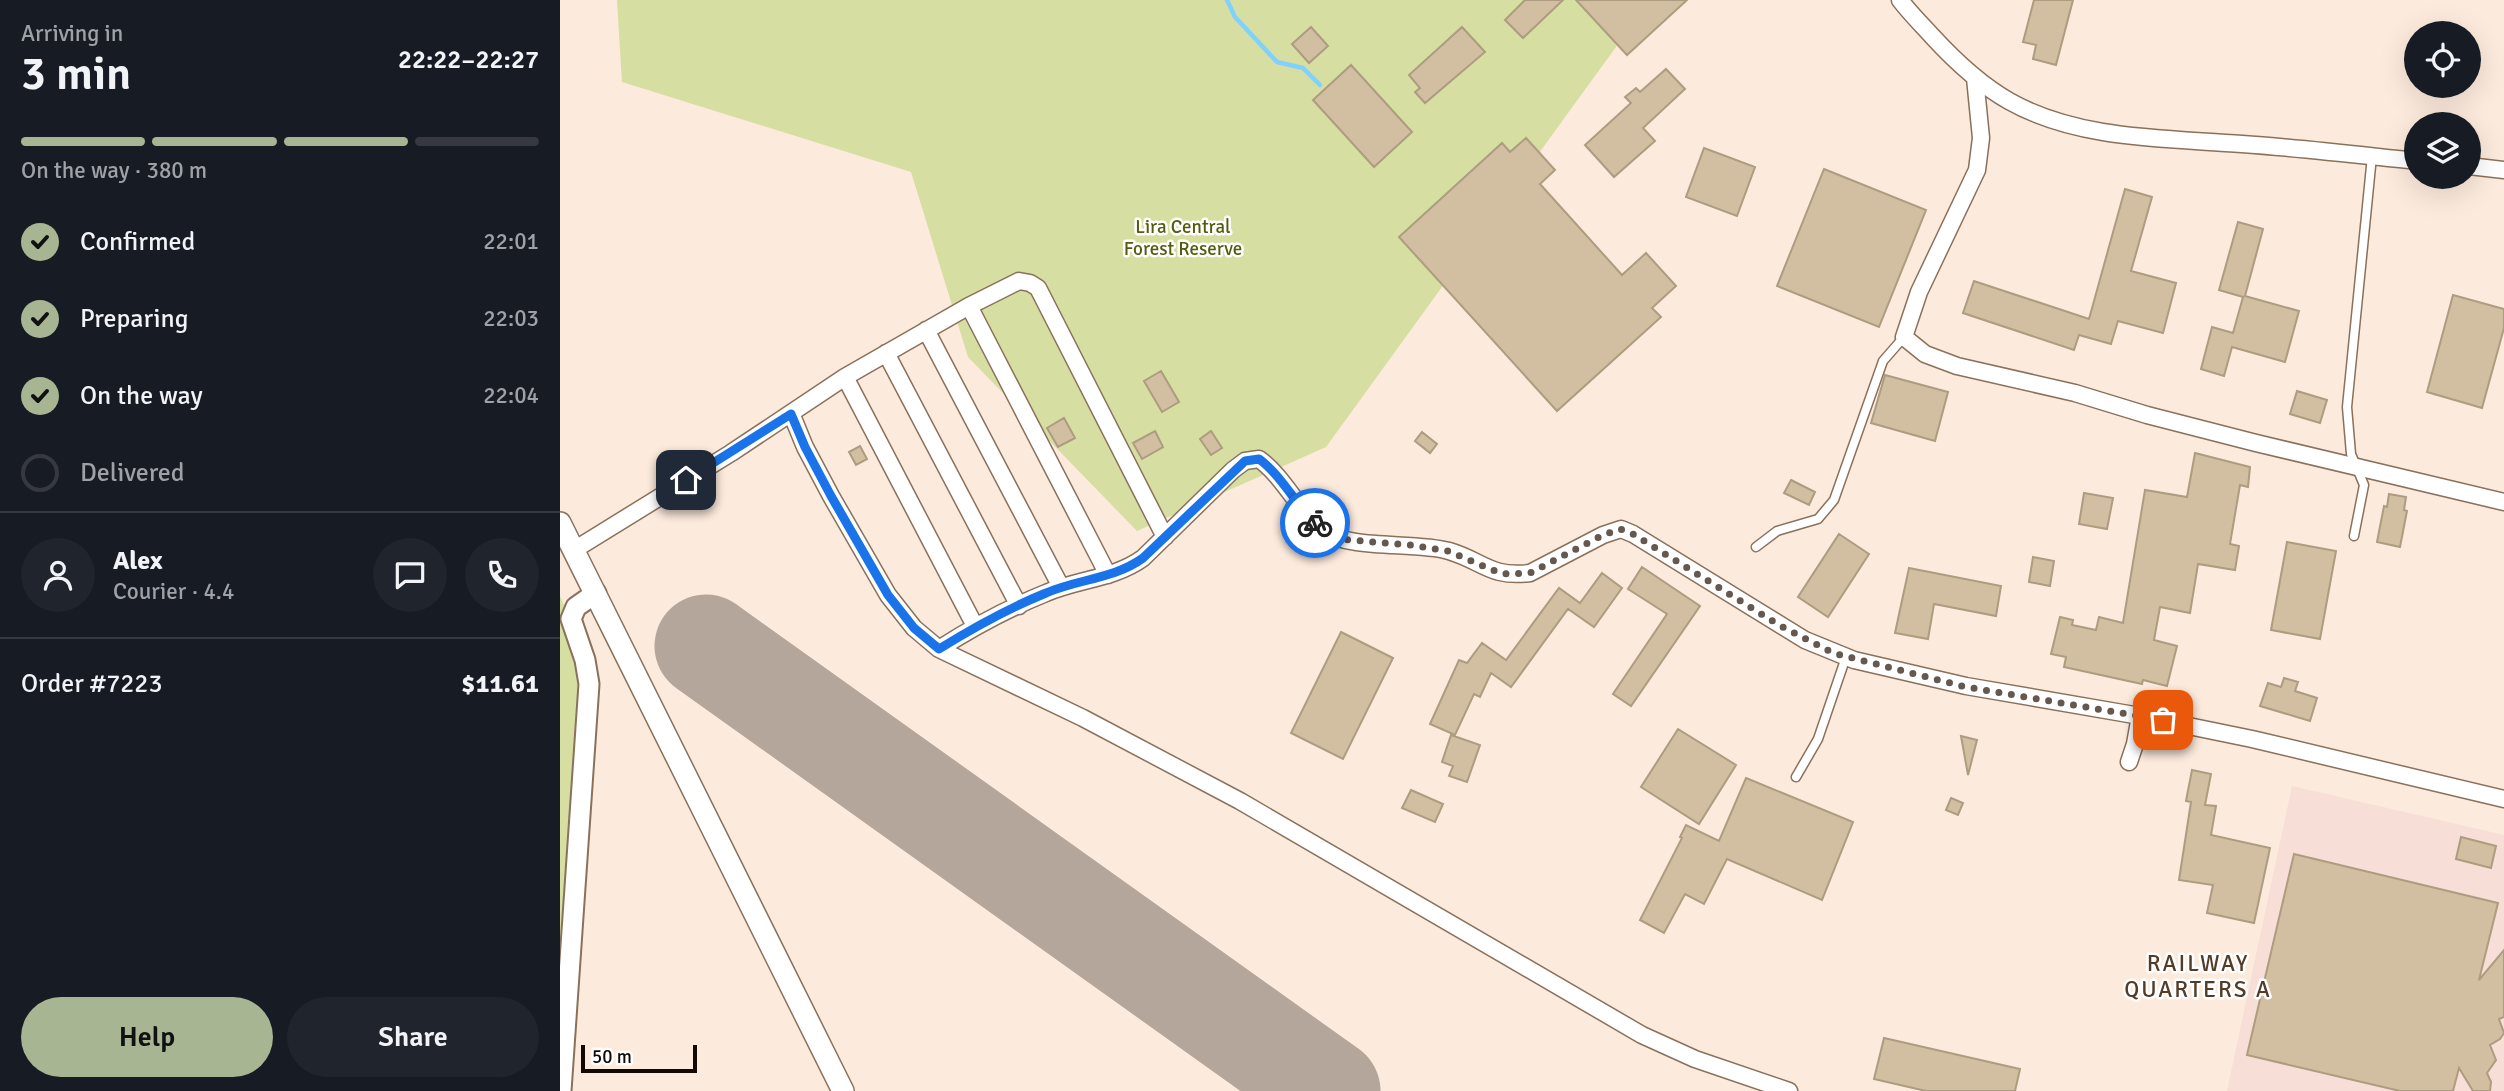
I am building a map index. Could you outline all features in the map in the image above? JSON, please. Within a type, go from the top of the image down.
[{"type":"main road","points":[[560,523],[843,1091]]},
{"type":"street","points":[[1900,0],[1959,65],[2008,100],[2027,110],[2084,127],[2146,137],[2404,160]]},
{"type":"street","points":[[1975,78],[1981,138],[1977,170],[1919,292],[1904,337],[1925,354],[1957,366],[2076,393],[2187,425],[2504,502]]},
{"type":"street","points":[[2481,167],[2504,170]]},
{"type":"street","points":[[574,550],[791,414],[845,377],[969,306],[1019,281],[1038,288],[1165,537]]},
{"type":"street","points":[[969,306],[1108,575]]},
{"type":"street","points":[[926,330],[1061,587]]},
{"type":"street","points":[[886,354],[1019,606]]},
{"type":"street","points":[[845,377],[975,626]]},
{"type":"street","points":[[791,414],[811,459],[888,595],[914,628],[939,649],[1083,718],[1240,801],[1642,1035],[1695,1059],[1788,1091]]},
{"type":"street","points":[[939,649],[975,626],[1061,587],[1128,569],[1233,470],[1245,461],[1259,459],[1271,468],[1300,508],[1337,539],[1448,551],[1502,574],[1521,574],[1530,573],[1620,529],[1633,534],[1805,640],[1846,657],[1966,687],[2140,716],[2252,739],[2504,799]]},
{"type":"street","points":[[561,1091],[589,684],[585,660],[571,619],[576,607],[596,593]]},
{"type":"street","points":[[2129,762],[2140,716]]},
{"type":"lane","points":[[2354,536],[2364,485],[2351,454],[2347,407],[2372,156]]},
{"type":"lane","points":[[1756,547],[1777,531],[1818,519],[1834,500],[1883,361],[1904,337]]},
{"type":"lane","points":[[1796,777],[1818,738],[1846,657]]},
{"type":"shaded area","points":[[2292,786],[2504,835],[2504,1091],[2227,1091]]},
{"type":"green space","name":"Lira Central Forest Reserve","points":[[617,0],[1650,0],[1326,447],[1137,531],[968,357],[911,172],[622,82]]},
{"type":"green space","points":[[560,596],[582,645],[560,945]]},
{"type":"building","points":[[1525,0],[1563,0],[1523,38],[1505,20]]},
{"type":"building","points":[[1576,0],[1687,0],[1627,55]]},
{"type":"building","points":[[2034,0],[2073,0],[2056,65],[2033,59],[2036,45],[2023,42]]},
{"type":"building","points":[[1311,27],[1328,46],[1309,63],[1292,44]]},
{"type":"building","points":[[1462,27],[1485,52],[1425,103],[1415,92],[1420,88],[1409,75]]},
{"type":"building","points":[[1351,65],[1412,132],[1374,167],[1313,100]]},
{"type":"building","points":[[1666,69],[1685,89],[1643,128],[1655,141],[1614,177],[1585,145],[1631,103],[1625,97],[1636,88],[1640,92]]},
{"type":"building","points":[[1526,138],[1555,170],[1540,184],[1622,275],[1646,253],[1676,286],[1652,308],[1661,317],[1557,411],[1399,237],[1502,143],[1510,152]]},
{"type":"building","points":[[1704,148],[1755,167],[1737,216],[1686,197]]},
{"type":"building","points":[[1824,169],[1926,210],[1879,327],[1777,286]]},
{"type":"building","points":[[2125,189],[2152,197],[2131,271],[2176,283],[2163,333],[2118,321],[2111,344],[2079,335],[2074,350],[1963,313],[1974,281],[2089,319]]},
{"type":"building","points":[[2238,222],[2263,229],[2245,296],[2299,311],[2285,362],[2232,347],[2224,376],[2201,369],[2212,327],[2233,333],[2243,297],[2219,290]]},
{"type":"building","points":[[2453,295],[2504,309],[2504,328],[2482,408],[2427,392]]},
{"type":"building","points":[[1161,371],[1179,402],[1162,412],[1144,381]]},
{"type":"building","points":[[1885,375],[1948,392],[1935,441],[1871,423]]},
{"type":"building","points":[[2297,391],[2327,400],[2320,423],[2290,414]]},
{"type":"building","points":[[1064,418],[1075,438],[1058,447],[1047,428]]},
{"type":"building","points":[[1155,431],[1163,447],[1142,459],[1133,443]]},
{"type":"building","points":[[1211,431],[1222,448],[1211,455],[1200,439]]},
{"type":"building","points":[[1422,432],[1437,444],[1430,453],[1415,441]]},
{"type":"building","points":[[860,446],[867,459],[856,465],[849,452]]},
{"type":"building","points":[[2195,453],[2250,467],[2248,487],[2240,485],[2230,544],[2239,546],[2235,570],[2198,564],[2190,613],[2160,607],[2154,640],[2177,646],[2167,686],[2143,680],[2142,684],[2064,667],[2066,657],[2051,654],[2060,617],[2073,620],[2072,625],[2096,630],[2099,617],[2123,623],[2145,490],[2187,497]]},
{"type":"building","points":[[1791,480],[1815,492],[1809,505],[1784,493]]},
{"type":"building","points":[[2084,493],[2113,498],[2107,529],[2079,524]]},
{"type":"building","points":[[2389,494],[2406,497],[2404,510],[2407,511],[2400,547],[2377,542]]},
{"type":"building","points":[[1839,534],[1869,554],[1828,617],[1798,597]]},
{"type":"building","points":[[2287,542],[2336,551],[2320,639],[2271,630]]},
{"type":"building","points":[[2033,557],[2054,561],[2050,586],[2029,582]]},
{"type":"building","points":[[1642,567],[1700,606],[1631,706],[1613,694],[1667,614],[1628,589]]},
{"type":"building","points":[[1909,568],[2001,586],[1996,616],[1934,604],[1928,639],[1895,633]]},
{"type":"building","points":[[1602,573],[1622,588],[1594,627],[1568,609],[1511,687],[1491,673],[1480,697],[1474,694],[1455,735],[1430,724],[1459,660],[1467,663],[1482,643],[1506,660],[1559,588],[1580,603]]},
{"type":"building","points":[[1341,632],[1393,658],[1343,759],[1291,733]]},
{"type":"building","points":[[2284,678],[2298,682],[2295,691],[2317,698],[2310,721],[2260,706],[2268,683],[2281,687]]},
{"type":"building","points":[[1678,729],[1736,765],[1699,824],[1641,787]]},
{"type":"building","points":[[1451,735],[1480,745],[1467,782],[1449,776],[1453,766],[1442,762]]},
{"type":"building","points":[[1961,736],[1977,740],[1968,775]]},
{"type":"building","points":[[2192,770],[2211,774],[2205,805],[2216,806],[2211,835],[2270,848],[2254,923],[2207,913],[2213,885],[2179,880],[2191,802],[2186,801]]},
{"type":"building","points":[[1746,778],[1853,822],[1822,900],[1727,859],[1704,904],[1685,894],[1664,933],[1640,920],[1686,825],[1719,841]]},
{"type":"building","points":[[1411,790],[1443,804],[1435,822],[1402,808]]},
{"type":"building","points":[[1951,798],[1963,803],[1958,815],[1946,810]]},
{"type":"building","points":[[2461,837],[2496,846],[2491,868],[2456,859]]},
{"type":"building","points":[[2294,854],[2498,903],[2479,980],[2504,950],[2504,1017],[2499,1019],[2504,1033],[2490,1045],[2496,1060],[2487,1073],[2491,1082],[2490,1091],[2473,1091],[2459,1068],[2453,1091],[2400,1091],[2247,1055]]},
{"type":"building","points":[[1884,1038],[2020,1069],[2015,1091],[1926,1091],[1874,1079]]},
{"type":"waterway","points":[[1227,0],[1235,17],[1277,62],[1303,68],[1320,85]]},
{"type":"runway","points":[[706,646],[1329,1091]]},
{"type":"way so far","points":[[1315,523],[1337,539],[1448,551],[1502,574],[1530,573],[1620,529],[1633,534],[1779,625],[1833,653],[1966,687],[2163,720]]},
{"type":"district","name":"RAILWAY QUARTERS A","points":[[2198,976]]},
{"type":"route","points":[[686,480],[791,414],[831,496],[888,595],[914,628],[939,649],[975,626],[1046,593],[1128,569],[1245,461],[1259,459],[1271,468],[1282,486],[1315,523]]}]
